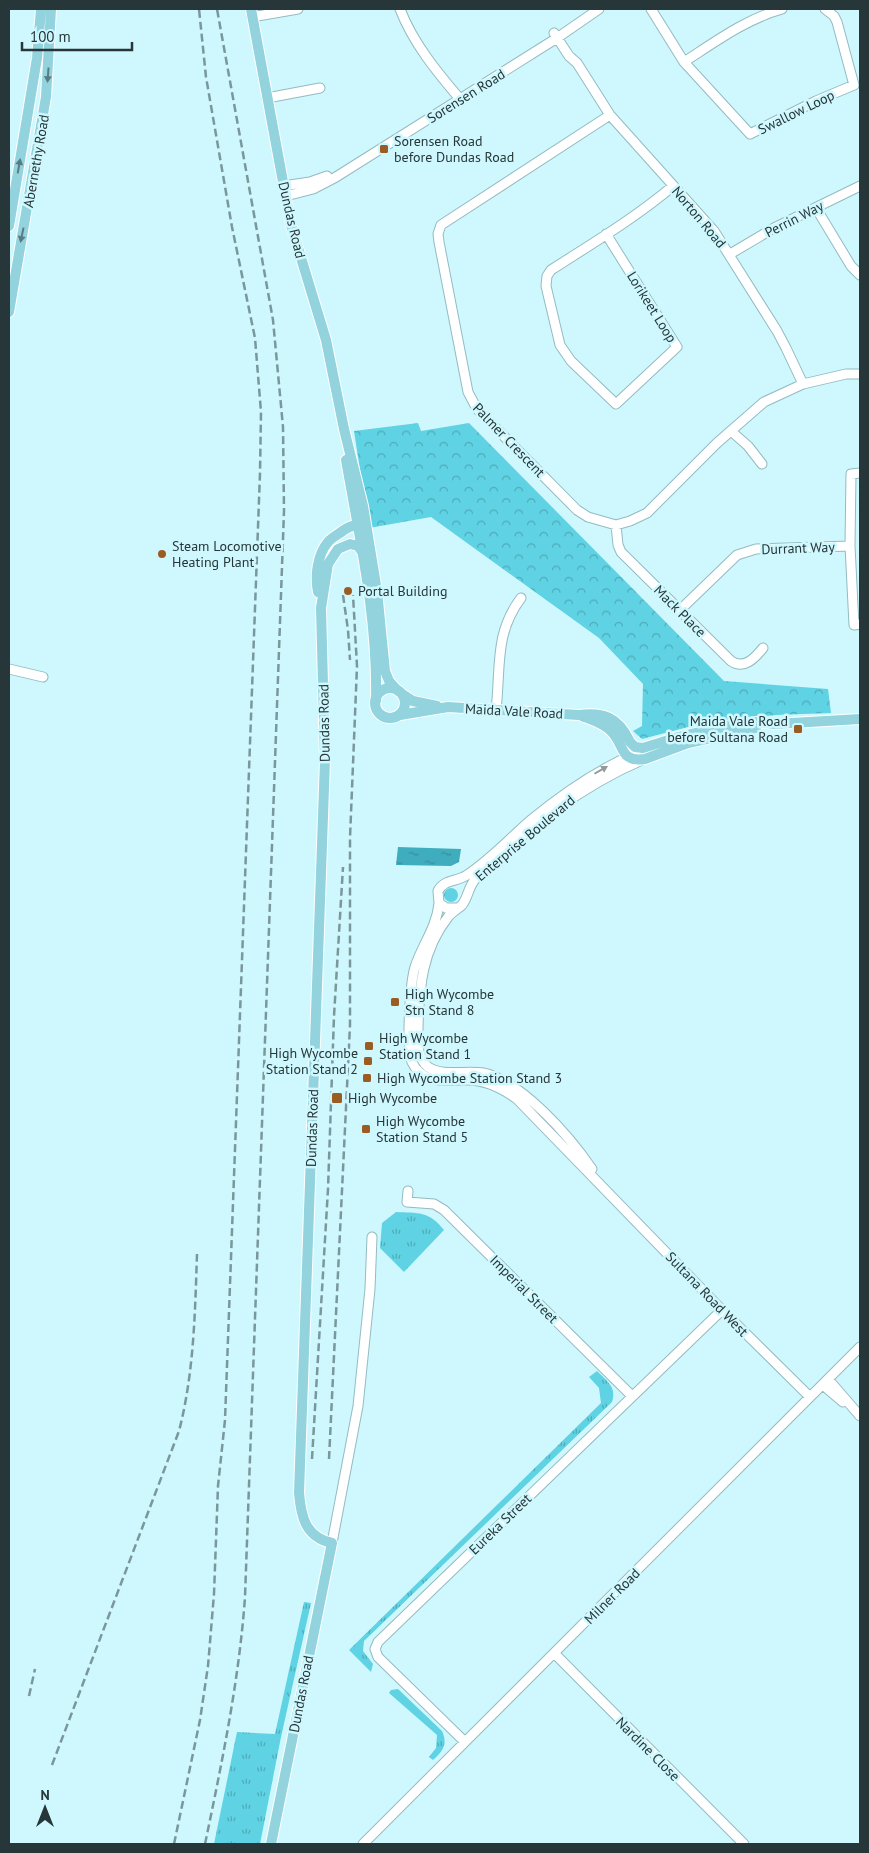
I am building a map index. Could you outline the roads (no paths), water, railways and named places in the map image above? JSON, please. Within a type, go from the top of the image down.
[{"type":"main road","name":"Abernethy Road","points":[[9,226],[37,58],[41,9]]},
{"type":"main road","name":"Abernethy Road","points":[[9,312],[46,97],[51,9]]},
{"type":"main road","name":"Dundas Road","points":[[251,13],[294,238],[326,340],[344,429],[351,452],[362,530],[378,599],[379,659]]},
{"type":"main road","name":"Dundas Road","points":[[344,429],[344,452],[354,510],[362,530],[363,552],[379,659]]},
{"type":"main road","name":"Dundas Road","points":[[321,608],[317,590],[319,563],[323,551],[354,510]]},
{"type":"main road","points":[[330,540],[348,528],[362,530]]},
{"type":"main road","name":"Dundas Road","points":[[271,1844],[332,1543],[324,1541],[313,1534],[306,1526],[301,1513],[299,1493],[325,760],[321,608],[328,564],[338,549],[362,530]]},
{"type":"main road","points":[[345,545],[355,545],[363,552]]},
{"type":"main road","points":[[379,659],[386,676],[400,692],[405,702],[405,707],[400,715]]},
{"type":"main road","points":[[376,701],[379,659]]},
{"type":"main road","points":[[376,701],[384,690],[393,689],[400,692]]},
{"type":"main road","name":"Maida Vale Road","points":[[400,692],[413,701],[448,707],[579,715],[609,729],[626,742],[638,748],[648,748]]},
{"type":"main road","name":"Maida Vale Road","points":[[376,701],[381,715],[390,718],[448,707]]},
{"type":"main road","points":[[630,759],[645,759],[707,738],[774,724],[860,719]]},
{"type":"main road","points":[[648,748],[678,737],[725,726],[756,722],[774,724]]},
{"type":"main road","name":"Maida Vale Road","points":[[626,742],[630,759]]},
{"type":"street","points":[[251,13],[298,9]]},
{"type":"street","points":[[400,9],[411,32],[440,76],[444,86],[456,98]]},
{"type":"street","name":"Sorensen Road","points":[[285,191],[322,179],[599,9]]},
{"type":"street","name":"Swallow Loop","points":[[651,9],[684,62],[750,134],[816,101],[854,85],[837,22],[834,16],[825,9]]},
{"type":"street","points":[[684,62],[747,22],[762,14],[782,9]]},
{"type":"street","name":"Norton Road","points":[[559,34],[569,56],[577,63],[610,115],[714,231],[730,254],[786,348],[802,384]]},
{"type":"street","points":[[267,98],[320,88]]},
{"type":"street","name":"Palmer Crescent","points":[[610,115],[441,225],[438,234],[468,392],[472,402],[577,510],[588,517],[616,525]]},
{"type":"street","name":"Lorikeet Loop","points":[[606,234],[677,347],[616,404],[571,361],[560,345],[546,281],[551,270],[606,234],[636,216],[673,186]]},
{"type":"street","name":"Perrin Way","points":[[730,254],[774,228],[860,186]]},
{"type":"street","points":[[816,208],[851,266],[860,275]]},
{"type":"street","points":[[616,525],[647,513],[731,431],[764,402],[802,384],[846,374],[860,374]]},
{"type":"street","points":[[731,431],[748,446],[762,464]]},
{"type":"street","name":"Durrant Way","points":[[860,473],[851,474],[850,546],[854,625],[860,624]]},
{"type":"street","name":"Mack Place","points":[[616,525],[621,552],[735,664],[749,662],[763,648]]},
{"type":"street","name":"Durrant Way","points":[[680,610],[741,553],[756,549],[850,546]]},
{"type":"street","points":[[496,710],[502,634],[507,619],[521,598]]},
{"type":"street","points":[[9,668],[43,677],[9,673]]},
{"type":"street","points":[[617,761],[626,742]]},
{"type":"street","points":[[630,759],[648,748]]},
{"type":"street","name":"Enterprise Boulevard","points":[[450,881],[466,876],[552,802],[617,761],[630,759]]},
{"type":"street","name":"Enterprise Boulevard","points":[[606,1190],[579,1150],[516,1087],[483,1073],[435,1070],[429,1068],[422,1061],[418,1042],[419,997],[422,973],[439,931],[449,916],[463,903],[469,888],[476,878],[544,818],[574,795],[630,759]]},
{"type":"street","points":[[450,881],[443,884],[438,891],[438,916],[418,960],[413,976],[409,1047],[413,1065],[421,1074],[431,1079],[479,1081],[509,1092],[552,1133],[606,1190]]},
{"type":"street","name":"Enterprise Boulevard","points":[[450,881],[461,885],[466,896]]},
{"type":"street","points":[[439,903],[446,908],[458,908]]},
{"type":"street","name":"Sultana Road West","points":[[606,1190],[722,1310],[810,1397]]},
{"type":"street","name":"Imperial Street","points":[[408,1191],[407,1206],[434,1204],[444,1210],[632,1396]]},
{"type":"street","name":"Dundas Road","points":[[332,1543],[358,1406],[370,1289],[372,1236]]},
{"type":"street","name":"Eureka Street","points":[[465,1742],[378,1657],[375,1649],[378,1642],[722,1310]]},
{"type":"street","name":"Milner Road","points":[[363,1844],[860,1347]]},
{"type":"street","points":[[826,1382],[860,1416]]},
{"type":"street","name":"Nardine Close","points":[[554,1654],[744,1844]]},
{"type":"water","points":[[398,847],[461,849],[459,862],[451,866],[396,865]]},
{"type":"railway","points":[[174,1844],[200,1720],[208,1666],[214,1594],[218,1486],[225,1420],[261,412],[255,338],[232,227],[206,77],[199,9]]},
{"type":"railway","points":[[205,1844],[224,1752],[239,1660],[245,1597],[284,511],[283,427],[273,320],[217,9]]},
{"type":"railway","points":[[343,595],[350,660]]},
{"type":"railway","points":[[329,1459],[350,1025],[350,838],[357,666],[353,595]]},
{"type":"railway","points":[[312,1459],[328,1189],[334,1016],[343,867]]},
{"type":"railway","points":[[52,1765],[179,1431],[191,1365],[197,1254]]},
{"type":"railway","points":[[29,1696],[35,1669]]},
{"type":"place","name":"Sorensen Road before Dundas Road","points":[[384,149]]},
{"type":"place","name":"Steam Locomotive Heating Plant","points":[[162,554]]},
{"type":"place","name":"Portal Building","points":[[348,591]]},
{"type":"place","name":"Maida Vale Road before Sultana Road","points":[[798,729]]},
{"type":"place","name":"High Wycombe Stn Stand 8","points":[[395,1002]]},
{"type":"place","name":"High Wycombe Station Stand 1","points":[[369,1046]]},
{"type":"place","name":"High Wycombe Station Stand 2","points":[[368,1061]]},
{"type":"place","name":"High Wycombe Station Stand 3","points":[[367,1078]]},
{"type":"place","name":"High Wycombe","points":[[337,1098]]},
{"type":"place","name":"High Wycombe Station Stand 5","points":[[366,1129]]}]
